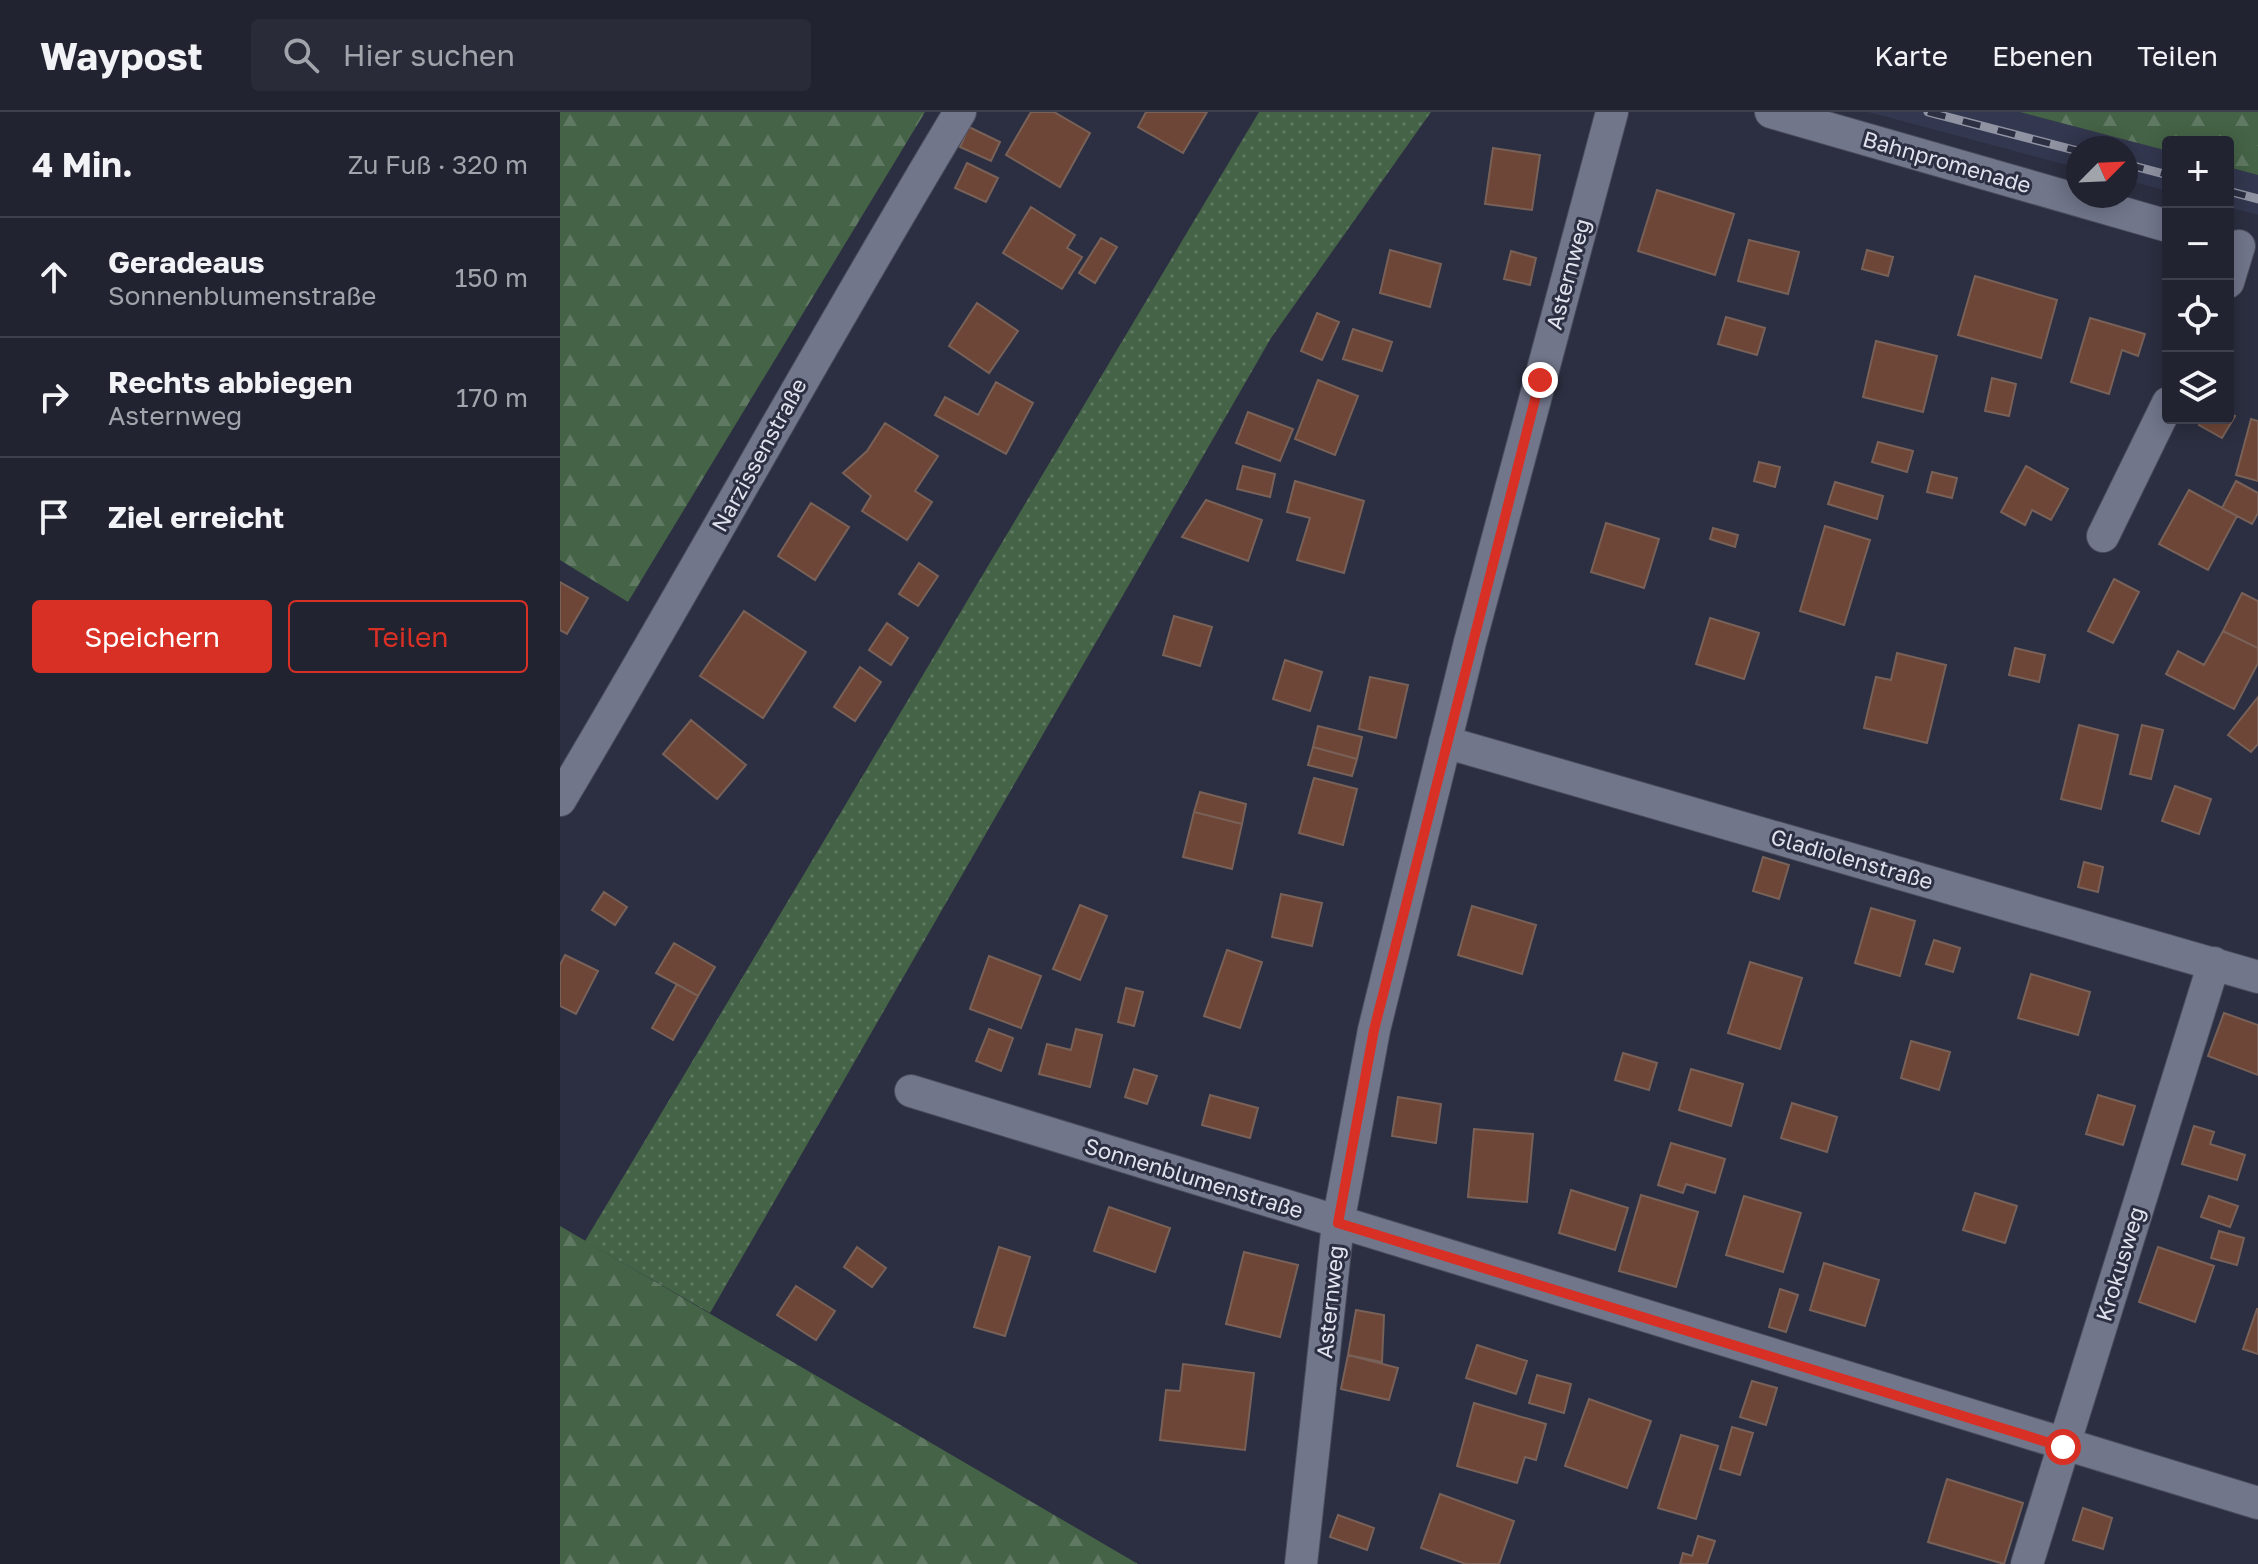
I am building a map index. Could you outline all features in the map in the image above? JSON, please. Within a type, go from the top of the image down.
[{"type":"street","name":"Narzissenstraße","points":[[560,800],[671,613],[837,316],[960,112]]},
{"type":"street","name":"Asternweg","points":[[1301,1564],[1338,1223],[1374,1030],[1445,742],[1612,112]]},
{"type":"street","name":"Bahnpromenade","points":[[1771,112],[2162,224]]},
{"type":"street","points":[[2229,280],[2242,247]]},
{"type":"street","points":[[2103,536],[2162,415]]},
{"type":"street","name":"Gladiolenstraße","points":[[1445,742],[2258,977]]},
{"type":"street","name":"Krokusweg","points":[[2027,1564],[2214,963]]},
{"type":"street","name":"Sonnenblumenstraße","points":[[911,1091],[2063,1447],[2258,1503]]},
{"type":"shaded area","points":[[1868,112],[2020,112],[2111,136],[2066,136],[2066,165]]},
{"type":"shaded area","points":[[2138,143],[2162,149],[2162,189],[2138,183]]},
{"type":"shaded area","points":[[2234,169],[2258,175],[2258,215],[2234,209]]},
{"type":"green space","points":[[560,112],[925,112],[628,602],[560,560]]},
{"type":"green space","points":[[1259,112],[1431,112],[1271,338],[710,1313],[585,1241]]},
{"type":"green space","points":[[2020,112],[2258,112],[2258,175],[2234,169],[2234,136],[2162,136],[2162,149],[2138,143],[2138,136],[2111,136]]},
{"type":"green space","points":[[560,1226],[1138,1564],[560,1564]]},
{"type":"building","points":[[1031,112],[1054,112],[1090,133],[1060,187],[1006,155]]},
{"type":"building","points":[[1146,112],[1207,112],[1183,153],[1138,127]]},
{"type":"building","points":[[969,127],[1000,142],[991,161],[960,147]]},
{"type":"building","points":[[1493,148],[1540,155],[1532,210],[1485,204]]},
{"type":"building","points":[[967,163],[998,178],[986,202],[955,188]]},
{"type":"building","points":[[1657,190],[1734,214],[1715,275],[1638,251]]},
{"type":"building","points":[[1031,207],[1075,235],[1067,248],[1082,257],[1062,289],[1003,253]]},
{"type":"building","points":[[1101,238],[1117,247],[1095,283],[1079,273]]},
{"type":"building","points":[[1749,240],[1799,252],[1788,294],[1738,281]]},
{"type":"building","points":[[1390,250],[1441,264],[1430,307],[1380,293]]},
{"type":"building","points":[[1867,250],[1893,257],[1888,276],[1862,269]]},
{"type":"building","points":[[1511,251],[1536,258],[1530,285],[1504,279]]},
{"type":"building","points":[[1975,276],[2057,300],[2041,358],[1958,335]]},
{"type":"building","points":[[977,303],[1018,331],[989,373],[949,346]]},
{"type":"building","points":[[1317,313],[1339,322],[1322,360],[1301,351]]},
{"type":"building","points":[[1726,317],[1765,328],[1757,355],[1718,344]]},
{"type":"building","points":[[2090,318],[2145,334],[2138,356],[2122,350],[2109,394],[2071,382]]},
{"type":"building","points":[[1353,329],[1392,342],[1382,371],[1343,359]]},
{"type":"building","points":[[1876,341],[1937,356],[1923,412],[1863,397]]},
{"type":"building","points":[[1992,378],[2016,384],[2009,416],[1985,411]]},
{"type":"building","points":[[1318,380],[1358,396],[1335,455],[1295,439]]},
{"type":"building","points":[[996,382],[1033,403],[1006,454],[935,415],[945,397],[978,415]]},
{"type":"building","points":[[1248,412],[1293,429],[1280,461],[1236,443]]},
{"type":"building","points":[[2251,419],[2258,421],[2258,481],[2236,475]]},
{"type":"building","points":[[885,423],[938,456],[915,491],[932,502],[907,540],[862,511],[871,496],[843,473],[867,451]]},
{"type":"building","points":[[2199,424],[2230,424],[2222,438]]},
{"type":"building","points":[[1878,442],[1913,451],[1907,472],[1872,462]]},
{"type":"building","points":[[1759,462],[1780,467],[1775,487],[1754,481]]},
{"type":"building","points":[[1243,466],[1275,474],[1270,497],[1237,489]]},
{"type":"building","points":[[2026,466],[2068,489],[2051,520],[2032,510],[2025,525],[2001,512]]},
{"type":"building","points":[[1932,472],[1957,478],[1952,498],[1927,492]]},
{"type":"building","points":[[1295,481],[1364,501],[1344,573],[1297,560],[1310,518],[1287,512]]},
{"type":"building","points":[[2236,481],[2258,493],[2258,513],[2252,524],[2222,508]]},
{"type":"building","points":[[1835,482],[1883,496],[1877,519],[1828,504]]},
{"type":"building","points":[[2189,490],[2237,516],[2208,570],[2159,544]]},
{"type":"building","points":[[1206,500],[1262,520],[1248,561],[1182,537]]},
{"type":"building","points":[[811,503],[849,527],[815,580],[778,556]]},
{"type":"building","points":[[1606,523],[1659,539],[1644,588],[1591,572]]},
{"type":"building","points":[[1825,526],[1870,540],[1844,625],[1800,611]]},
{"type":"building","points":[[1713,528],[1738,535],[1735,547],[1710,539]]},
{"type":"building","points":[[919,563],[938,576],[918,606],[899,594]]},
{"type":"building","points":[[2114,579],[2139,592],[2113,643],[2088,631]]},
{"type":"building","points":[[560,582],[588,598],[567,634],[560,630]]},
{"type":"building","points":[[2242,593],[2258,601],[2258,648],[2223,631]]},
{"type":"building","points":[[744,611],[806,652],[763,718],[700,676]]},
{"type":"building","points":[[1174,616],[1212,627],[1200,666],[1163,655]]},
{"type":"building","points":[[1710,618],[1759,633],[1744,679],[1696,664]]},
{"type":"building","points":[[887,623],[908,638],[891,665],[869,650]]},
{"type":"building","points":[[2223,631],[2258,648],[2258,663],[2234,709],[2166,674],[2178,651],[2204,665]]},
{"type":"building","points":[[2015,648],[2045,655],[2039,682],[2009,675]]},
{"type":"building","points":[[1897,653],[1946,665],[1927,743],[1864,728],[1876,677],[1891,680]]},
{"type":"building","points":[[1285,660],[1322,672],[1310,711],[1273,699]]},
{"type":"building","points":[[860,667],[881,682],[855,721],[834,707]]},
{"type":"building","points":[[1370,677],[1408,685],[1396,738],[1359,729]]},
{"type":"building","points":[[2258,697],[2258,744],[2251,752],[2228,735]]},
{"type":"building","points":[[691,720],[746,765],[717,799],[663,754]]},
{"type":"building","points":[[2079,725],[2118,735],[2101,809],[2061,799]]},
{"type":"building","points":[[2142,725],[2163,730],[2151,779],[2130,774]]},
{"type":"building","points":[[1318,726],[1362,737],[1357,759],[1313,747]]},
{"type":"building","points":[[1313,747],[1357,759],[1352,776],[1308,765]]},
{"type":"building","points":[[1314,778],[1357,789],[1343,845],[1299,833]]},
{"type":"building","points":[[2175,786],[2211,799],[2199,834],[2162,821]]},
{"type":"building","points":[[1200,792],[1246,804],[1242,824],[1194,812]]},
{"type":"building","points":[[1194,812],[1242,824],[1232,869],[1183,857]]},
{"type":"building","points":[[1763,857],[1789,865],[1779,899],[1753,891]]},
{"type":"building","points":[[2084,862],[2103,867],[2098,892],[2078,887]]},
{"type":"building","points":[[604,892],[627,907],[615,925],[592,910]]},
{"type":"building","points":[[1281,894],[1322,903],[1312,946],[1272,937]]},
{"type":"building","points":[[1080,905],[1107,916],[1080,980],[1053,969]]},
{"type":"building","points":[[1472,906],[1536,925],[1522,974],[1458,955]]},
{"type":"building","points":[[1871,908],[1915,921],[1900,976],[1855,963]]},
{"type":"building","points":[[1934,940],[1960,948],[1953,972],[1926,964]]},
{"type":"building","points":[[674,943],[715,967],[698,996],[656,973]]},
{"type":"building","points":[[1227,950],[1262,962],[1240,1028],[1204,1016]]},
{"type":"building","points":[[565,955],[598,971],[576,1014],[560,1006],[560,965]]},
{"type":"building","points":[[989,956],[1041,976],[1021,1028],[970,1009]]},
{"type":"building","points":[[1750,962],[1802,978],[1780,1049],[1728,1033]]},
{"type":"building","points":[[2031,974],[2090,992],[2078,1035],[2018,1018]]},
{"type":"building","points":[[677,984],[698,996],[673,1040],[652,1028]]},
{"type":"building","points":[[1126,988],[1143,992],[1134,1026],[1118,1022]]},
{"type":"building","points":[[2224,1013],[2258,1025],[2258,1075],[2208,1056]]},
{"type":"building","points":[[989,1029],[1013,1038],[1001,1071],[976,1061]]},
{"type":"building","points":[[1076,1029],[1102,1035],[1090,1087],[1039,1074],[1047,1044],[1071,1050]]},
{"type":"building","points":[[1911,1041],[1950,1052],[1939,1090],[1901,1078]]},
{"type":"building","points":[[1623,1053],[1657,1063],[1649,1090],[1615,1080]]},
{"type":"building","points":[[1134,1069],[1157,1076],[1147,1104],[1125,1097]]},
{"type":"building","points":[[1691,1069],[1743,1084],[1731,1126],[1679,1110]]},
{"type":"building","points":[[1210,1095],[1258,1108],[1250,1138],[1202,1125]]},
{"type":"building","points":[[2098,1095],[2135,1106],[2123,1145],[2086,1134]]},
{"type":"building","points":[[1398,1097],[1441,1104],[1436,1143],[1392,1136]]},
{"type":"building","points":[[1792,1103],[1837,1117],[1827,1152],[1781,1138]]},
{"type":"building","points":[[2194,1126],[2214,1132],[2210,1144],[2245,1155],[2237,1180],[2182,1164]]},
{"type":"building","points":[[1474,1129],[1533,1134],[1527,1202],[1468,1197]]},
{"type":"building","points":[[1671,1143],[1725,1159],[1715,1193],[1686,1184],[1683,1193],[1658,1185]]},
{"type":"building","points":[[1571,1190],[1628,1208],[1615,1250],[1559,1233]]},
{"type":"building","points":[[1975,1193],[2017,1206],[2005,1243],[1963,1230]]},
{"type":"building","points":[[1641,1195],[1698,1212],[1676,1287],[1619,1271]]},
{"type":"building","points":[[1744,1196],[1801,1213],[1783,1272],[1726,1255]]},
{"type":"building","points":[[2209,1196],[2238,1206],[2230,1227],[2201,1217]]},
{"type":"building","points":[[1109,1207],[1170,1228],[1155,1272],[1094,1251]]},
{"type":"building","points":[[2219,1231],[2244,1238],[2237,1265],[2211,1258]]},
{"type":"building","points":[[857,1247],[886,1268],[872,1287],[844,1267]]},
{"type":"building","points":[[999,1247],[1030,1257],[1005,1336],[974,1327]]},
{"type":"building","points":[[2158,1247],[2214,1266],[2195,1322],[2139,1302]]},
{"type":"building","points":[[1244,1252],[1298,1265],[1280,1337],[1226,1324]]},
{"type":"building","points":[[1824,1263],[1879,1280],[1865,1326],[1810,1310]]},
{"type":"building","points":[[796,1286],[835,1311],[816,1340],[777,1315]]},
{"type":"building","points":[[1780,1289],[1798,1295],[1786,1332],[1769,1327]]},
{"type":"building","points":[[2258,1309],[2258,1354],[2243,1349]]},
{"type":"building","points":[[1356,1310],[1384,1315],[1382,1362],[1348,1355]]},
{"type":"building","points":[[1477,1345],[1527,1361],[1516,1394],[1466,1378]]},
{"type":"building","points":[[1348,1355],[1398,1368],[1389,1400],[1341,1389]]},
{"type":"building","points":[[1183,1364],[1254,1373],[1245,1450],[1160,1440],[1166,1390],[1180,1391]]},
{"type":"building","points":[[1537,1375],[1571,1384],[1564,1413],[1529,1403]]},
{"type":"building","points":[[1752,1381],[1777,1388],[1766,1425],[1740,1417]]},
{"type":"building","points":[[1589,1399],[1651,1421],[1627,1488],[1565,1466]]},
{"type":"building","points":[[1474,1403],[1546,1424],[1536,1460],[1525,1457],[1517,1483],[1457,1466]]},
{"type":"building","points":[[1732,1427],[1753,1433],[1740,1475],[1720,1469]]},
{"type":"building","points":[[1681,1435],[1718,1446],[1696,1519],[1658,1508]]},
{"type":"building","points":[[1947,1479],[2023,1503],[2004,1564],[1928,1542]]},
{"type":"building","points":[[1440,1494],[1514,1521],[1499,1564],[1466,1564],[1421,1548]]},
{"type":"building","points":[[2083,1508],[2112,1518],[2103,1549],[2073,1540]]},
{"type":"building","points":[[1338,1515],[1374,1528],[1367,1550],[1330,1537]]},
{"type":"building","points":[[1698,1536],[1715,1541],[1707,1564],[1680,1564],[1683,1553],[1692,1556]]},
{"type":"railway","points":[[1928,112],[2066,148]]},
{"type":"railway","points":[[2138,167],[2162,173]]},
{"type":"railway","points":[[2234,193],[2258,199]]},
{"type":"route","points":[[1540,380],[1470,642],[1374,1030],[1338,1223],[2063,1447]]}]
